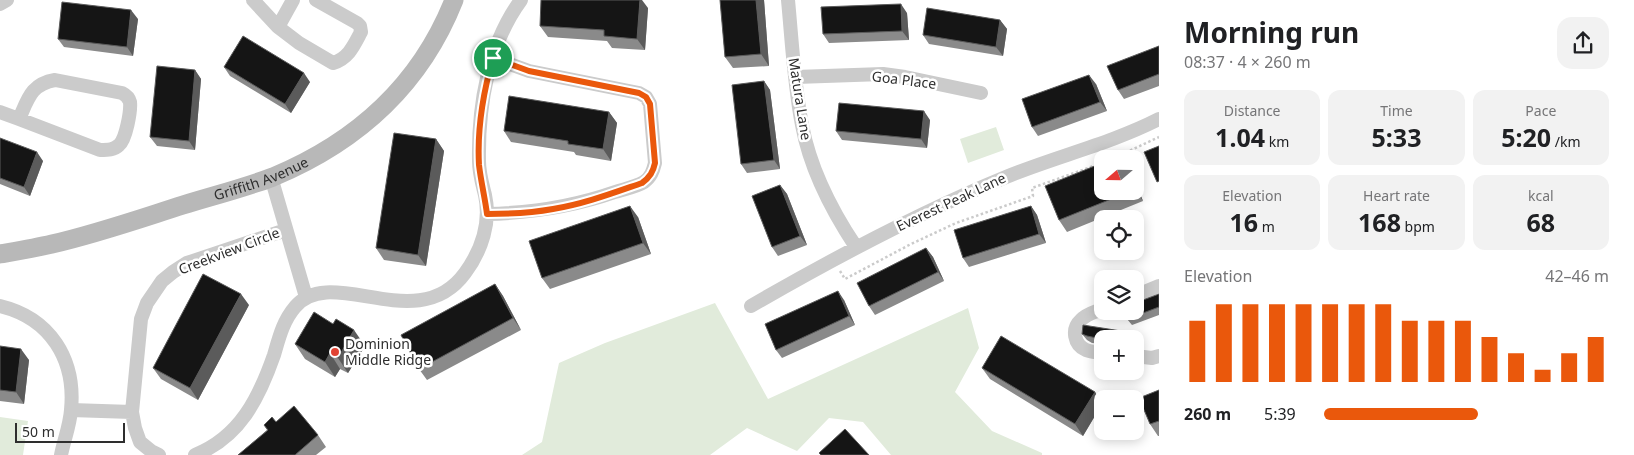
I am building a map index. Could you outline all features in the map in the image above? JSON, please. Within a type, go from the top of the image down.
[{"type":"street","points":[[0,4],[7,0]]},
{"type":"street","points":[[253,0],[278,27],[299,43],[334,62],[342,60],[348,55],[361,32],[360,26],[316,0]]},
{"type":"street","points":[[278,27],[293,0]]},
{"type":"street","name":"Griffith Avenue","points":[[0,254],[103,231],[271,177],[306,162],[342,140],[368,121],[396,95],[416,71],[433,45],[454,0]]},
{"type":"street","points":[[195,455],[225,439],[238,426],[256,399],[265,379],[286,319],[295,306],[306,297],[319,292],[332,291],[404,301],[420,300],[435,296],[452,286],[464,275],[473,262],[483,240],[487,214],[479,164],[482,102],[493,58],[502,33],[521,0]]},
{"type":"street","name":"Matura Lane","points":[[788,0],[802,127],[813,162],[827,196],[856,247]]},
{"type":"street","points":[[487,214],[516,214],[551,210],[586,202],[642,183],[653,172],[655,163],[650,104],[646,97],[639,93],[529,71],[493,58]]},
{"type":"street","name":"Goa Place","points":[[796,77],[883,74],[981,93]]},
{"type":"street","points":[[0,112],[100,150],[111,150],[118,146],[125,136],[130,102],[127,96],[122,93],[50,80],[36,86],[29,96],[19,119]]},
{"type":"street","name":"Everest Peak Lane","points":[[751,306],[856,247],[942,204],[1008,176],[1103,143],[1159,119]]},
{"type":"street","points":[[271,177],[306,297]]},
{"type":"street","name":"Creekview Circle","points":[[159,455],[140,442],[132,412],[141,319],[147,303],[162,281],[187,263],[286,230]]},
{"type":"street","points":[[1144,292],[1159,286]]},
{"type":"street","points":[[0,306],[25,314],[40,324],[53,337],[61,350],[68,369],[72,392],[71,410],[61,455]]},
{"type":"street","points":[[1094,312],[1085,316],[1079,322],[1075,329],[1075,337],[1078,344],[1084,349],[1094,351]]},
{"type":"street","points":[[1144,357],[1152,358],[1159,356]]},
{"type":"street","points":[[71,410],[132,412]]},
{"type":"path","points":[[1131,150],[1159,137]]},
{"type":"path","points":[[840,270],[845,279],[910,244],[956,223],[1033,196],[1032,188],[1094,166]]},
{"type":"green space","points":[[996,127],[1004,150],[968,163],[960,139]]},
{"type":"green space","points":[[715,303],[768,399],[968,308],[979,348],[955,392],[992,431],[1042,453],[1042,455],[891,455],[863,422],[829,418],[797,451],[747,428],[710,455],[522,455],[542,442],[559,363],[605,343]]},
{"type":"green space","points":[[0,417],[28,421],[23,455],[0,455]]},
{"type":"building","points":[[541,0],[640,0],[637,39],[604,36],[604,30],[540,26]]},
{"type":"building","points":[[720,0],[756,0],[761,54],[725,57]]},
{"type":"building","points":[[62,2],[131,10],[127,47],[58,39]]},
{"type":"building","points":[[901,4],[902,31],[823,34],[821,7]]},
{"type":"building","points":[[927,8],[1000,20],[996,47],[923,35]]},
{"type":"building","points":[[243,36],[304,73],[285,104],[224,67]]},
{"type":"building","points":[[1159,46],[1159,74],[1118,90],[1107,66]]},
{"type":"building","points":[[157,66],[195,70],[189,141],[150,137]]},
{"type":"building","points":[[1089,75],[1100,102],[1032,127],[1022,99]]},
{"type":"building","points":[[764,81],[774,160],[741,164],[732,85]]},
{"type":"building","points":[[509,96],[609,112],[603,149],[568,144],[568,141],[504,131]]},
{"type":"building","points":[[839,103],[924,111],[921,139],[836,131]]},
{"type":"building","points":[[394,133],[436,139],[418,255],[376,248]]},
{"type":"building","points":[[0,138],[37,152],[24,187],[0,178]]},
{"type":"building","points":[[1159,146],[1159,181],[1157,182],[1144,152]]},
{"type":"building","points":[[1094,166],[1094,200],[1109,200],[1059,220],[1045,186]]},
{"type":"building","points":[[780,185],[800,236],[772,247],[752,196]]},
{"type":"building","points":[[630,206],[643,243],[542,278],[529,241]]},
{"type":"building","points":[[1031,206],[1039,234],[963,258],[954,230]]},
{"type":"building","points":[[926,248],[938,272],[869,306],[857,283]]},
{"type":"building","points":[[203,274],[241,294],[190,388],[153,368]]},
{"type":"building","points":[[495,284],[513,318],[419,369],[401,335]]},
{"type":"building","points":[[838,291],[849,316],[776,350],[765,324]]},
{"type":"building","points":[[1159,294],[1159,307],[1144,313],[1144,300]]},
{"type":"building","points":[[314,312],[333,324],[336,319],[354,330],[338,358],[330,353],[325,362],[295,344]]},
{"type":"building","points":[[1083,325],[1115,330],[1094,330],[1094,337],[1082,334]]},
{"type":"building","points":[[1001,336],[1094,391],[1094,394],[1075,424],[982,368]]},
{"type":"building","points":[[0,346],[21,349],[16,392],[0,390]]},
{"type":"building","points":[[1159,390],[1159,421],[1150,424],[1144,410],[1144,396]]},
{"type":"building","points":[[294,406],[318,435],[295,455],[238,455],[268,430],[264,425],[272,417],[276,422]]},
{"type":"building","points":[[845,429],[869,455],[821,455],[819,453]]},
{"type":"place","name":"Dominion Middle Ridge","points":[[335,352]]},
{"type":"route","points":[[493,58],[529,71],[639,93],[646,97],[650,104],[655,163],[649,178],[642,183],[586,202],[551,210],[516,214],[487,214],[479,164],[479,133],[482,102],[493,58]]}]
